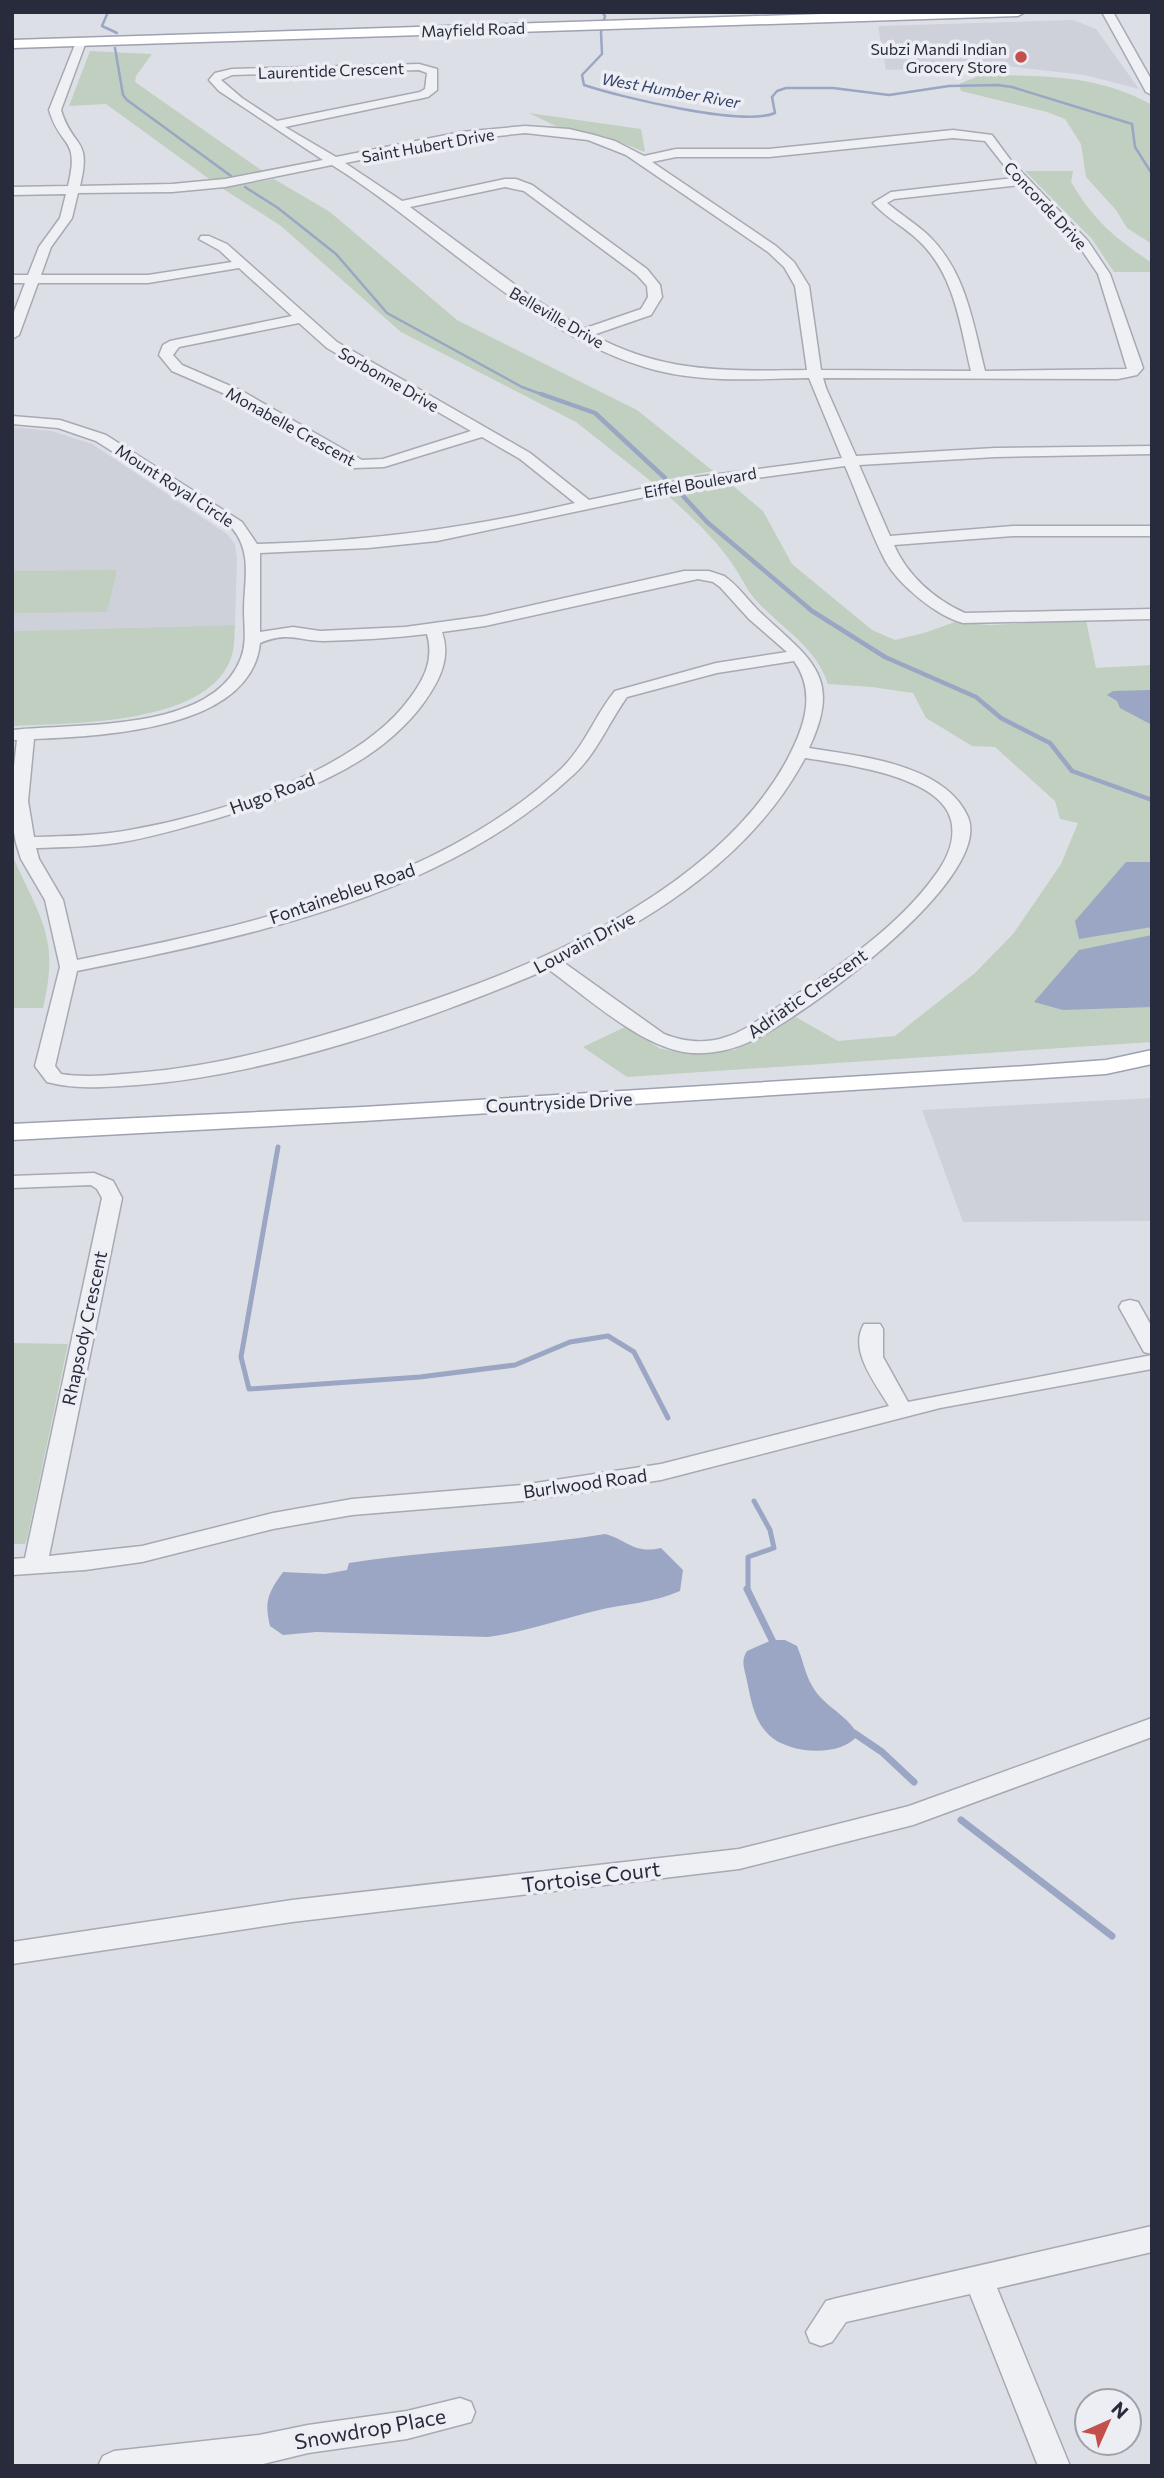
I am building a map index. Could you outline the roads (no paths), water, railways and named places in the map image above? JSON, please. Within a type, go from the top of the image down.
[{"type":"main road","name":"Mayfield Road","points":[[12,44],[1018,12]]},
{"type":"main road","name":"Countryside Drive","points":[[12,1132],[363,1114],[1106,1067],[1152,1057]]},
{"type":"main road","name":"Countryside Drive","points":[[1106,1067],[1152,1074]]},
{"type":"street","points":[[1107,12],[1152,92]]},
{"type":"street","points":[[12,335],[45,247],[63,225],[74,190],[80,161],[79,152],[58,120],[55,110],[81,42]]},
{"type":"street","name":"Laurentide Crescent","points":[[276,125],[424,95],[431,90],[433,71],[411,67],[232,72],[216,77],[219,87],[276,125],[337,162]]},
{"type":"street","name":"Saint Hubert Drive","points":[[12,191],[172,188],[222,184],[470,134],[523,130],[599,139],[644,161],[772,249],[789,265],[802,286],[815,374],[894,563],[909,581],[947,612],[963,618],[1152,614]]},
{"type":"street","name":"Concorde Drive","points":[[644,161],[663,162],[693,155],[769,153],[969,134],[993,141],[1007,164],[1084,244],[1104,274],[1136,368],[1132,372],[1118,375],[815,374]]},
{"type":"street","name":"Belleville Drive","points":[[337,162],[401,205],[510,291],[582,334],[638,360],[671,369],[730,374],[815,374]]},
{"type":"street","points":[[979,375],[950,270],[925,239],[879,203],[891,196],[1024,181]]},
{"type":"street","points":[[401,205],[505,183],[516,183],[528,188],[642,272],[653,285],[654,301],[646,312],[582,334]]},
{"type":"street","name":"Sorbonne Drive","points":[[205,239],[223,247],[343,353],[535,463],[585,504]]},
{"type":"street","points":[[12,279],[164,278],[242,264]]},
{"type":"street","name":"Monabelle Crescent","points":[[302,318],[175,344],[168,348],[166,355],[177,368],[237,394],[359,465],[375,466],[483,432]]},
{"type":"street","name":"Mount Royal Circle","points":[[12,420],[60,424],[101,438],[232,522],[246,535],[252,549]]},
{"type":"street","name":"Eiffel Boulevard","points":[[252,549],[348,545],[437,536],[692,482],[851,461],[1006,451],[1152,450]]},
{"type":"street","points":[[885,541],[1013,531],[1152,531]]},
{"type":"street","points":[[19,735],[116,729],[181,714],[211,699],[233,682],[250,657],[254,560],[252,549]]},
{"type":"street","name":"Louvain Drive","points":[[19,735],[19,801],[25,843],[30,859],[54,900],[69,967],[45,1066],[54,1078],[80,1082],[188,1075],[283,1054],[468,996],[551,961],[642,912],[713,859],[757,815],[800,752],[814,710],[815,691],[809,672],[799,655],[753,614],[719,577],[701,574],[519,615],[433,629],[319,636],[309,642],[267,644],[251,641]]},
{"type":"street","name":"Hugo Road","points":[[25,843],[111,838],[149,831],[260,800],[339,766],[380,738],[420,698],[434,672],[440,650],[433,629]]},
{"type":"street","name":"Fontainebleu Road","points":[[69,967],[174,947],[321,904],[405,874],[442,857],[502,823],[554,784],[595,738],[621,694],[716,668],[799,655]]},
{"type":"street","name":"Adriatic Crescent","points":[[551,961],[657,1038],[669,1045],[697,1047],[732,1043],[745,1037],[832,981],[870,951],[922,901],[954,861],[964,838],[960,817],[945,798],[911,776],[866,763],[800,752]]},
{"type":"street","name":"Rhapsody Crescent","points":[[12,1182],[94,1179],[106,1185],[111,1198],[24,1566]]},
{"type":"street","points":[[1130,1307],[1152,1347]]},
{"type":"street","points":[[872,1329],[872,1357],[902,1410]]},
{"type":"street","name":"Burlwood Road","points":[[24,1566],[142,1555],[273,1521],[352,1507],[522,1493],[661,1472],[902,1410],[1152,1362]]},
{"type":"street","name":"Tortoise Court","points":[[12,1953],[292,1911],[739,1859],[913,1815],[1152,1727]]},
{"type":"street","points":[[821,2332],[837,2311],[1152,2239]]},
{"type":"street","points":[[978,2277],[1054,2466]]},
{"type":"street","name":"Snowdrop Place","points":[[114,2466],[260,2458],[308,2439],[407,2425],[460,2412]]},
{"type":"water","points":[[1152,690],[1152,725],[1120,708],[1117,701],[1107,695],[1113,691]]},
{"type":"water","points":[[1126,862],[1152,862],[1152,927],[1079,939],[1075,921]]},
{"type":"water","points":[[1152,935],[1152,1007],[1063,1010],[1034,1002],[1079,950]]},
{"type":"water","points":[[605,1534],[638,1548],[661,1548],[683,1570],[680,1591],[649,1601],[488,1637],[316,1632],[283,1635],[270,1626],[267,1610],[269,1598],[283,1572],[325,1574],[347,1570],[349,1563]]},
{"type":"water","points":[[772,1640],[785,1640],[797,1646],[816,1692],[858,1735],[850,1742],[840,1747],[814,1751],[789,1746],[769,1735],[764,1729],[754,1710],[743,1662],[747,1651]]},
{"type":"waterway","points":[[108,12],[102,26],[117,33]]},
{"type":"waterway","name":"West Humber River","points":[[602,12],[605,16],[601,32],[602,54],[582,75],[584,85],[681,109],[737,116],[775,113],[772,97],[777,91],[786,88],[833,88],[889,95],[949,86],[1012,87],[1132,124],[1135,147],[1152,174]]},
{"type":"waterway","points":[[115,48],[123,95],[127,100],[231,176]]},
{"type":"waterway","points":[[245,187],[278,208],[336,254],[387,313],[522,387],[546,396]]},
{"type":"waterway","points":[[541,394],[595,413],[665,478]]},
{"type":"waterway","points":[[683,496],[707,522],[812,611],[885,657],[976,697],[1001,718],[1050,743],[1072,771],[1152,800]]},
{"type":"waterway","points":[[278,1147],[241,1357],[249,1389],[420,1377],[515,1365],[570,1342],[608,1336],[634,1352],[668,1418]]},
{"type":"waterway","points":[[748,1591],[748,1557],[774,1548],[770,1530],[754,1501]]},
{"type":"waterway","points":[[747,1589],[775,1646]]},
{"type":"waterway","points":[[854,1733],[882,1752],[914,1782]]},
{"type":"waterway","points":[[961,1820],[1112,1936]]},
{"type":"place","name":"Subzi Mandi Indian Grocery Store","points":[[1021,57]]}]
